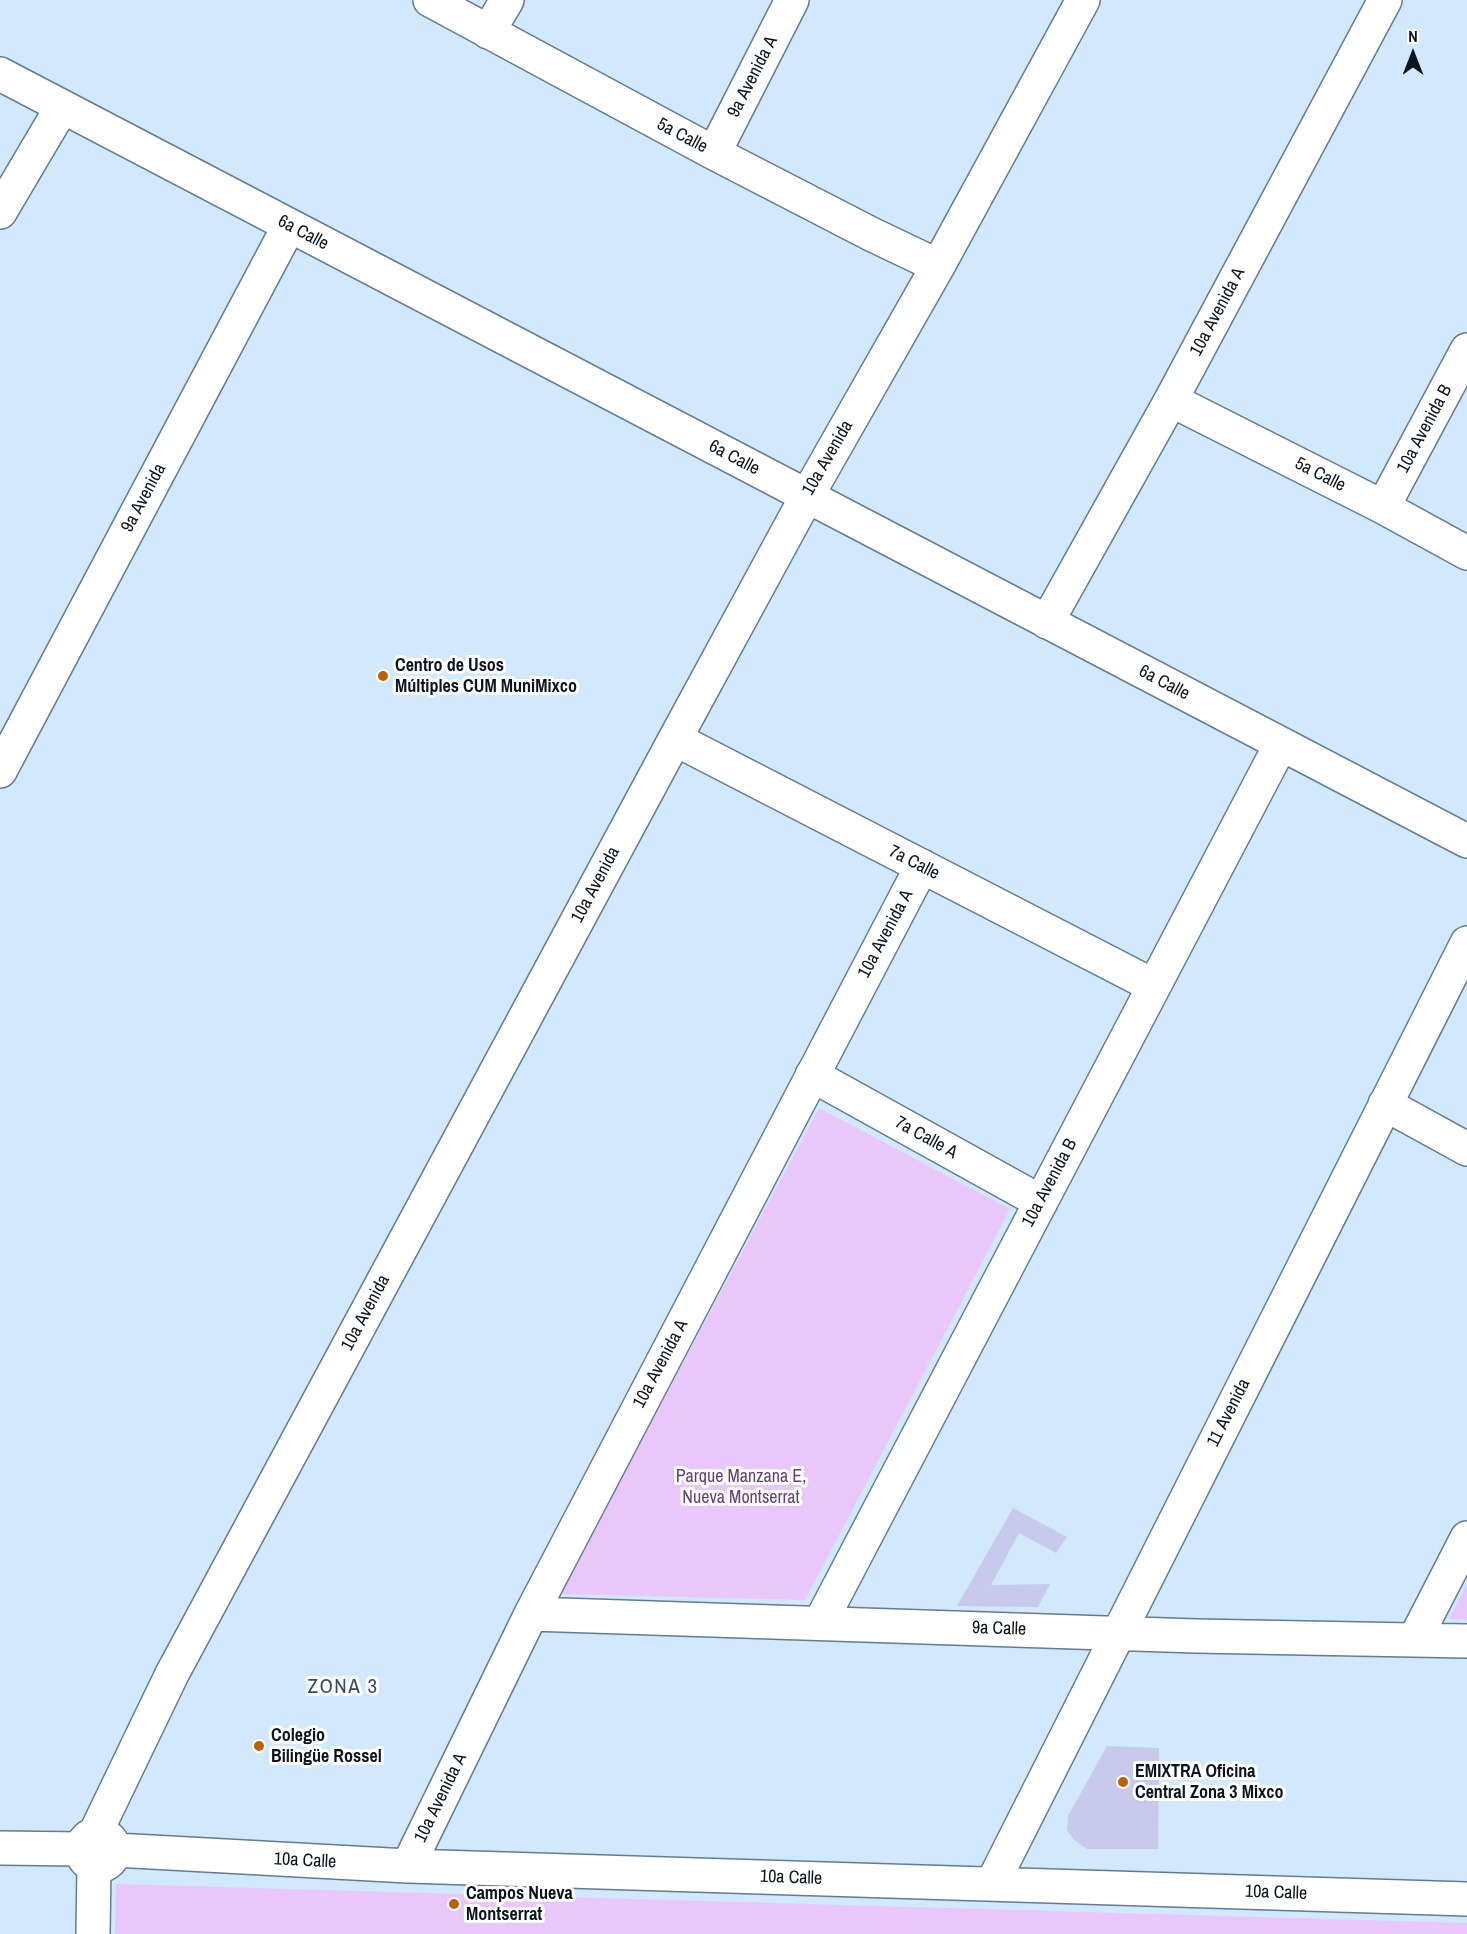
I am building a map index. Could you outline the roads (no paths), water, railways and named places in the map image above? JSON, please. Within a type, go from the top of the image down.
[{"type":"street","name":"5a Calle","points":[[430,0],[714,153],[938,266]]},
{"type":"street","points":[[488,32],[507,0]]},
{"type":"street","name":"9a Avenida A","points":[[714,153],[792,0]]},
{"type":"street","name":"10a Avenida","points":[[93,1934],[99,1847],[122,1777],[172,1674],[807,496],[938,266],[1083,0]]},
{"type":"street","name":"10a Avenida A","points":[[1047,622],[1171,400],[1385,0]]},
{"type":"street","name":"6a Calle","points":[[0,74],[1467,841]]},
{"type":"street","points":[[0,212],[62,107]]},
{"type":"street","name":"9a Avenida","points":[[0,771],[289,226]]},
{"type":"street","name":"10a Avenida B","points":[[1383,507],[1467,350]]},
{"type":"street","name":"5a Calle","points":[[1171,400],[1383,507],[1467,553]]},
{"type":"street","name":"7a Calle","points":[[675,739],[1154,986]]},
{"type":"street","name":"10a Avenida B","points":[[820,1623],[1281,744]]},
{"type":"street","name":"10a Avenida A","points":[[408,1866],[531,1614],[922,866]]},
{"type":"street","name":"11 Avenida","points":[[992,1884],[1467,943]]},
{"type":"street","name":"7a Calle A","points":[[812,1075],[1041,1202]]},
{"type":"street","points":[[1385,1104],[1467,1149]]},
{"type":"street","points":[[1415,1639],[1467,1538]]},
{"type":"street","name":"9a Calle","points":[[531,1614],[1118,1634],[1467,1641]]},
{"type":"street","name":"10a Calle","points":[[0,1848],[99,1847],[408,1866],[1467,1899]]},
{"type":"place","name":"Centro de Usos Múltiples CUM MuniMixco","points":[[383,676]]},
{"type":"place","name":"Colegio Bilingüe Rossel","points":[[259,1746]]},
{"type":"place","name":"EMIXTRA Oficina Central Zona 3 Mixco","points":[[1123,1782]]},
{"type":"place","name":"Campos Nueva Montserrat","points":[[454,1904]]},
{"type":"district","name":"ZONA 3","points":[[343,1687]]},
{"type":"park label","name":"Parque Manzana E, Nueva Montserrat","points":[[741,1487]]}]
